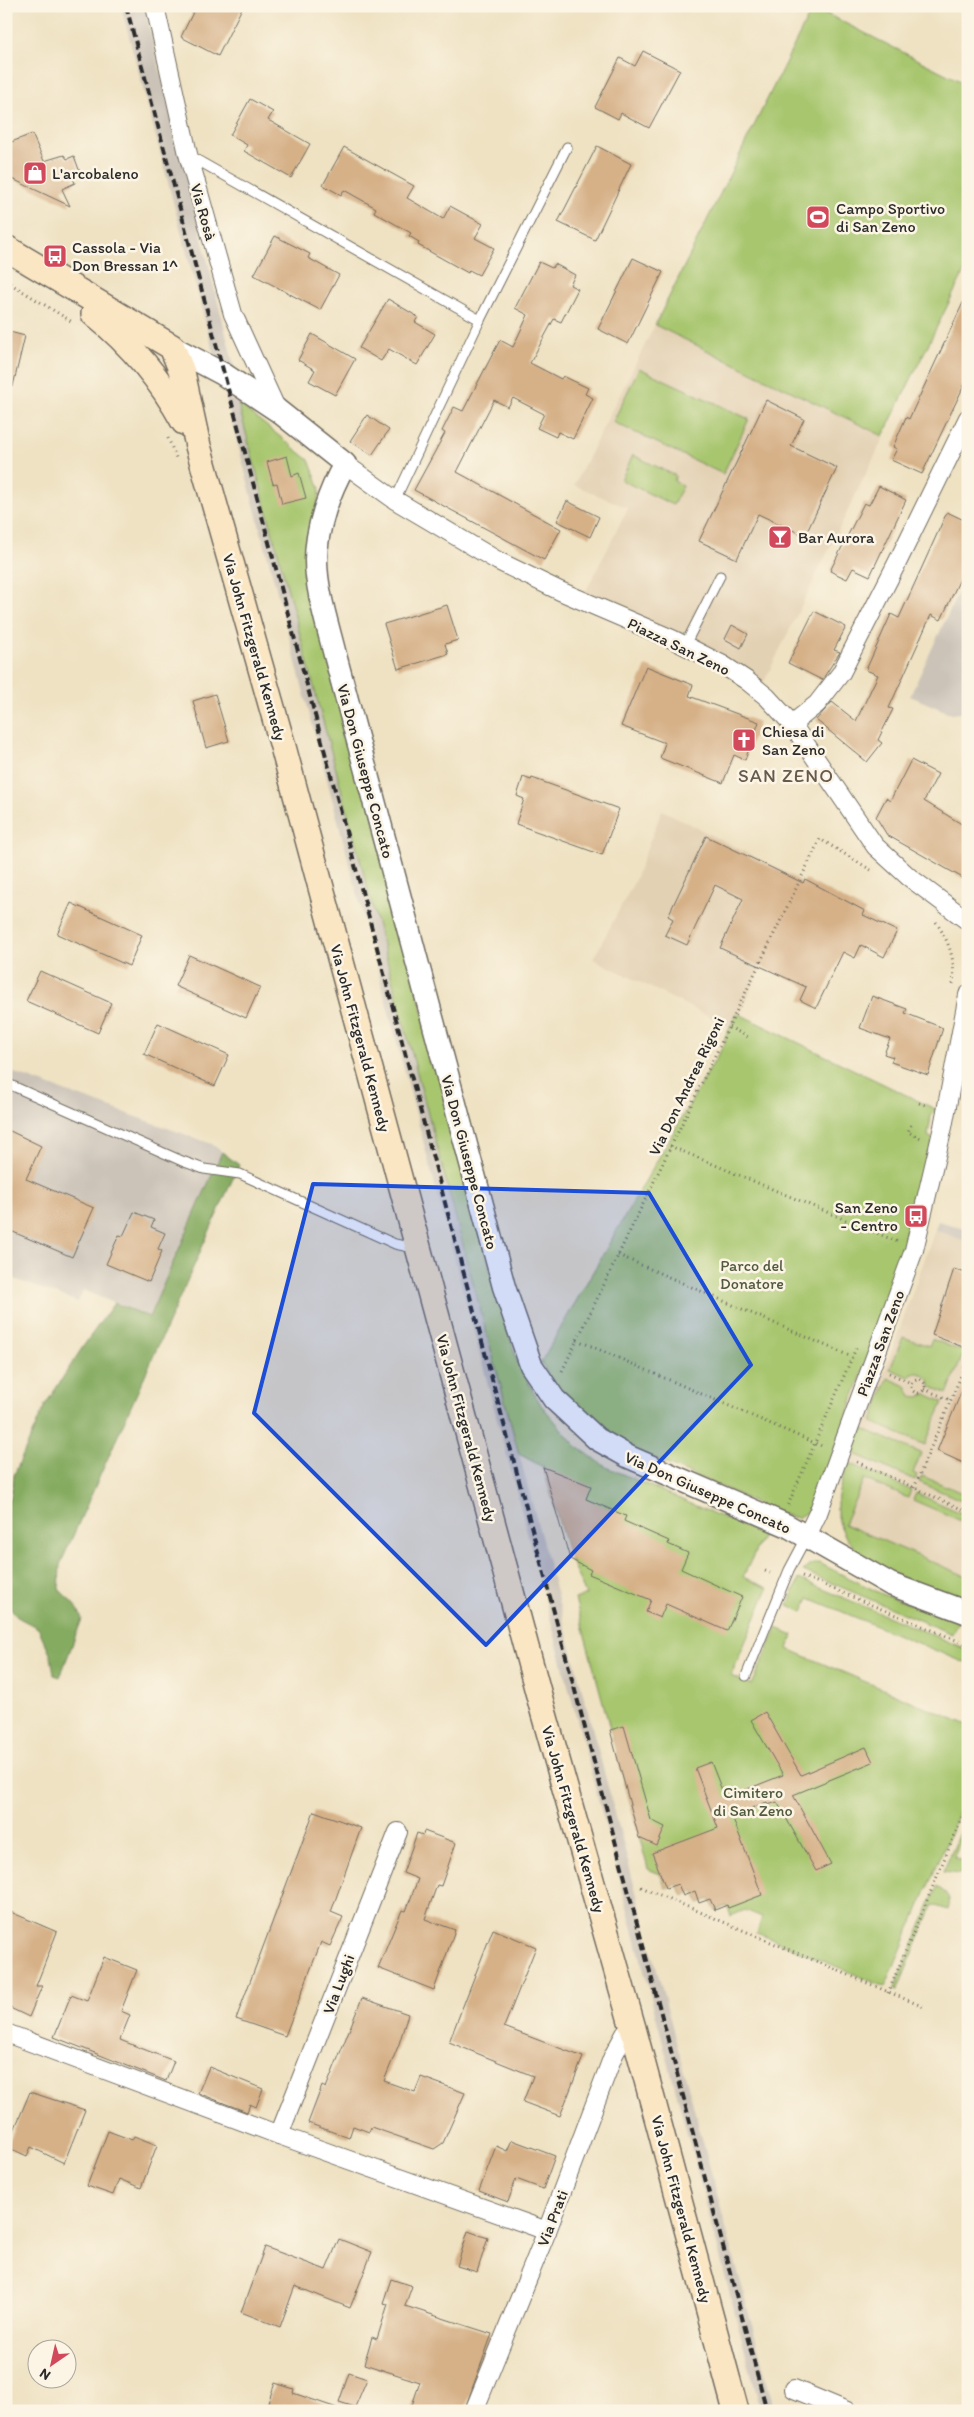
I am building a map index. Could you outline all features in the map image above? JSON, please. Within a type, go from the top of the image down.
[{"type":"main road","points":[[6,248],[169,345]]},
{"type":"main road","name":"Via John Fitzgerald Kennedy","points":[[34,265],[105,323],[148,367],[169,395],[198,446]]},
{"type":"main road","points":[[148,367],[152,355],[158,347],[169,345]]},
{"type":"main road","name":"Via John Fitzgerald Kennedy","points":[[169,345],[182,372],[198,446],[279,733],[736,2411]]},
{"type":"street","name":"Via Rosà","points":[[155,6],[188,154],[233,314],[277,410]]},
{"type":"street","points":[[169,345],[224,374],[277,410],[345,464],[395,500]]},
{"type":"street","points":[[792,724],[817,704],[841,673],[897,564],[968,418]]},
{"type":"street","name":"Via Don Giuseppe Concato","points":[[345,464],[329,500],[319,535],[316,570],[335,655],[504,1287],[531,1365],[554,1400],[597,1439],[629,1457],[786,1525],[890,1584],[968,1612]]},
{"type":"street","name":"Piazza San Zeno","points":[[395,500],[498,561],[583,601],[685,645],[723,665],[751,684],[767,697],[792,724],[875,846],[909,877],[968,921]]},
{"type":"street","name":"Piazza San Zeno","points":[[806,1538],[914,1250],[941,1136],[960,994]]},
{"type":"street","name":"Via Lughi","points":[[279,2135],[398,1832]]},
{"type":"street","name":"Via Prati","points":[[474,2411],[547,2231],[613,2056],[625,2034],[633,2028]]},
{"type":"street","points":[[6,2033],[279,2135],[547,2231]]},
{"type":"street","points":[[794,2389],[847,2411]]},
{"type":"lane","points":[[395,500],[480,320],[567,147]]},
{"type":"lane","points":[[188,154],[480,320]]},
{"type":"lane","points":[[685,645],[720,576]]},
{"type":"lane","points":[[6,1083],[182,1161],[204,1169],[240,1174],[394,1244],[419,1249]]},
{"type":"lane","name":"Piazza San Zeno","points":[[746,1676],[789,1570],[806,1538]]},
{"type":"path","points":[[6,281],[77,325]]},
{"type":"path","points":[[168,437],[177,461]]},
{"type":"path","name":"Via Don Andrea Rigoni","points":[[561,1373],[820,839],[877,873]]},
{"type":"path","points":[[932,917],[943,932],[952,955],[960,994]]},
{"type":"path","points":[[729,1028],[748,1037]]},
{"type":"path","points":[[919,1103],[929,1106],[932,1102]]},
{"type":"path","points":[[908,1132],[911,1125]]},
{"type":"path","points":[[670,1146],[914,1250]]},
{"type":"path","points":[[618,1255],[852,1357]]},
{"type":"path","points":[[576,1340],[968,1512]]},
{"type":"path","points":[[914,1488],[968,1359]]},
{"type":"path","points":[[886,1372],[911,1383]]},
{"type":"path","points":[[914,1380],[921,1380],[924,1383],[924,1389],[920,1393],[915,1393],[910,1388],[911,1383],[914,1380]]},
{"type":"path","points":[[924,1389],[950,1400]]},
{"type":"path","points":[[765,1571],[770,1573]]},
{"type":"path","points":[[888,1992],[968,1803]]},
{"type":"path","points":[[641,1886],[924,2007]]},
{"type":"highlighted area","points":[[313,1184],[649,1193],[751,1365],[486,1645],[254,1413]]},
{"type":"shaded area","points":[[121,6],[144,6],[236,374],[216,362]]},
{"type":"shaded area","points":[[655,325],[884,437],[763,684],[585,593],[628,508],[574,485]]},
{"type":"shaded area","points":[[225,396],[238,403],[775,2411],[761,2411]]},
{"type":"shaded area","points":[[968,571],[968,712],[952,714],[910,696]]},
{"type":"shaded area","points":[[662,810],[799,879],[740,1015],[737,1014],[730,1027],[593,959],[634,882]]},
{"type":"shaded area","points":[[6,1070],[212,1144],[222,1152],[149,1318],[83,1290],[78,1302],[6,1276]]},
{"type":"shaded area","points":[[938,1221],[968,1229],[968,1242],[935,1230]]},
{"type":"shaded area","points":[[935,1230],[968,1242],[968,1606],[912,1587],[855,1555],[846,1542],[838,1518],[838,1505],[845,1482]]},
{"type":"green space","name":"Campo Sportivo di San Zeno","points":[[813,7],[968,85],[968,264],[883,436],[655,325]]},
{"type":"green space","points":[[639,368],[749,419],[723,474],[613,422]]},
{"type":"green space","name":"Cimitero di San Zeno","points":[[238,403],[309,460],[320,489],[308,559],[476,1222],[517,1361],[541,1405],[576,1446],[606,1467],[763,1535],[743,1577],[768,1588],[731,1676],[752,1685],[777,1628],[793,1635],[788,1649],[968,1725],[968,1792],[885,1987],[757,1933],[762,1917],[745,1910],[731,1916],[727,1906],[715,1910],[710,1899],[699,1903],[695,1891],[683,1896],[678,1884],[666,1888],[660,1874],[648,1869],[575,1599],[586,1595],[570,1559],[543,1467],[519,1454]]},
{"type":"green space","points":[[633,455],[676,476],[674,481],[683,486],[673,505],[621,480]]},
{"type":"green space","name":"Parco del Donatore","points":[[737,1013],[937,1110],[931,1116],[928,1136],[933,1139],[907,1251],[813,1508],[797,1518],[769,1509],[644,1454],[620,1441],[597,1426],[576,1408],[557,1387],[541,1362],[726,1041],[724,1039]]},
{"type":"green space","points":[[222,1152],[239,1165],[60,1565],[59,1589],[78,1609],[82,1619],[60,1677],[54,1675],[51,1656],[38,1628],[19,1618],[6,1603],[6,1502],[11,1496],[14,1475],[45,1405],[114,1303],[149,1317]]},
{"type":"green space","points":[[903,1337],[929,1346],[932,1339],[964,1352],[947,1394],[930,1386],[929,1380],[922,1374],[917,1373],[909,1377],[890,1369]]},
{"type":"green space","points":[[888,1378],[906,1386],[911,1396],[919,1397],[926,1394],[943,1402],[925,1445],[872,1422]]},
{"type":"green space","points":[[861,1428],[921,1453],[913,1473],[917,1475],[915,1480],[852,1453]]},
{"type":"green space","points":[[849,1463],[911,1490],[908,1498],[864,1479],[844,1524],[968,1577],[968,1601],[928,1588],[884,1569],[865,1557],[850,1542],[840,1524],[837,1503]]},
{"type":"green space","points":[[922,1476],[968,1495],[968,1503],[919,1482]]},
{"type":"green space","points":[[916,1493],[968,1516],[968,1524],[913,1500]]},
{"type":"green space","points":[[819,1563],[884,1595],[958,1621],[952,1634],[803,1571],[810,1565]]},
{"type":"green space","points":[[799,1579],[968,1650],[968,1664],[809,1598],[803,1612],[788,1605]]},
{"type":"green space","points":[[968,1815],[968,1823],[954,1857],[967,1863],[960,1874],[943,1872]]},
{"type":"green space","points":[[937,1887],[948,1896],[948,1910],[933,1905],[897,1991],[894,1990]]},
{"type":"building","points":[[196,6],[243,6],[218,56],[181,37]]},
{"type":"building","points":[[643,51],[680,70],[649,128],[621,113],[618,119],[595,107],[620,58],[635,66]]},
{"type":"building","points":[[250,99],[273,112],[268,120],[310,144],[291,178],[244,151],[247,145],[230,135]]},
{"type":"building","points":[[32,134],[44,161],[64,155],[67,159],[74,156],[81,175],[73,178],[75,183],[62,189],[70,206],[6,176],[6,144]]},
{"type":"building","points":[[597,146],[631,164],[595,240],[558,222]]},
{"type":"building","points":[[344,147],[414,186],[407,198],[443,219],[450,206],[483,224],[475,238],[494,248],[479,275],[469,270],[468,273],[418,245],[419,242],[409,236],[411,233],[374,212],[376,208],[344,190],[341,195],[323,185]]},
{"type":"building","points":[[275,236],[310,254],[308,258],[339,275],[320,310],[254,275]]},
{"type":"building","points":[[633,258],[663,272],[628,344],[598,329]]},
{"type":"building","points":[[539,262],[552,268],[555,264],[575,275],[570,285],[578,289],[561,322],[554,319],[530,363],[561,379],[563,376],[588,388],[585,394],[593,398],[573,439],[558,432],[556,437],[537,428],[544,414],[513,398],[508,407],[494,400],[457,472],[561,529],[544,560],[414,490],[445,433],[442,431],[454,407],[463,411],[500,340],[513,347],[528,315],[515,308]]},
{"type":"building","points":[[968,292],[968,377],[922,474],[891,460],[897,449],[893,447],[906,417],[909,419]]},
{"type":"building","points":[[388,299],[418,317],[415,322],[435,334],[417,365],[389,349],[381,361],[359,348]]},
{"type":"building","points":[[6,331],[25,336],[13,386],[6,386]]},
{"type":"building","points":[[312,334],[355,359],[335,395],[309,381],[315,370],[298,360]]},
{"type":"building","points":[[766,400],[804,419],[791,446],[837,468],[805,536],[758,514],[737,559],[699,541]]},
{"type":"building","points":[[367,415],[389,430],[372,455],[350,441]]},
{"type":"building","points":[[287,456],[292,476],[299,473],[306,498],[282,504],[277,483],[273,484],[267,462]]},
{"type":"building","points":[[879,486],[906,500],[870,576],[853,568],[847,579],[830,571],[864,503],[869,505]]},
{"type":"building","points":[[567,501],[599,517],[590,537],[557,521]]},
{"type":"building","points":[[947,512],[968,522],[968,551],[961,566],[965,568],[941,620],[931,615],[889,708],[893,709],[878,740],[882,743],[867,762],[816,720],[832,702],[856,721],[878,675],[866,670],[891,614],[899,618]]},
{"type":"building","points":[[447,605],[458,640],[445,644],[448,654],[398,669],[384,624]]},
{"type":"building","points":[[814,611],[846,627],[834,650],[840,652],[822,680],[788,663]]},
{"type":"building","points":[[732,625],[748,634],[741,648],[725,639]]},
{"type":"building","points":[[646,666],[693,685],[689,696],[759,722],[745,760],[734,755],[723,783],[660,758],[665,743],[621,726]]},
{"type":"building","points":[[215,694],[229,741],[206,748],[193,701]]},
{"type":"building","points":[[911,760],[938,774],[924,801],[968,828],[968,881],[887,835],[876,817],[886,798],[890,801]]},
{"type":"building","points":[[523,777],[531,780],[532,778],[619,809],[602,855],[516,824],[524,799],[517,796]]},
{"type":"building","points":[[706,836],[803,883],[805,879],[865,911],[863,915],[897,931],[884,957],[861,945],[855,958],[843,952],[816,1008],[800,1000],[806,987],[720,948],[743,899],[715,885],[687,945],[665,935],[673,919],[668,916]]},
{"type":"building","points":[[71,903],[142,935],[129,966],[57,934]]},
{"type":"building","points":[[189,955],[260,987],[246,1018],[175,986]]},
{"type":"building","points":[[40,971],[111,1003],[98,1033],[26,1001]]},
{"type":"building","points":[[872,996],[907,1009],[905,1013],[943,1028],[928,1075],[891,1062],[893,1057],[884,1054],[890,1039],[860,1028]]},
{"type":"building","points":[[158,1023],[229,1055],[215,1086],[144,1054]]},
{"type":"building","points":[[6,1129],[41,1146],[26,1179],[94,1208],[72,1257],[6,1229]]},
{"type":"building","points":[[134,1212],[154,1220],[151,1227],[165,1233],[158,1249],[162,1251],[149,1282],[106,1264],[119,1235],[123,1236]]},
{"type":"building","points":[[954,1269],[968,1274],[968,1349],[932,1335]]},
{"type":"building","points":[[968,1378],[968,1465],[937,1451]]},
{"type":"building","points":[[543,1467],[591,1486],[586,1499],[626,1516],[624,1521],[669,1541],[668,1544],[688,1553],[681,1569],[742,1597],[727,1631],[666,1604],[660,1618],[646,1612],[651,1600],[589,1574],[591,1570],[570,1559]]},
{"type":"building","points":[[765,1712],[801,1775],[866,1747],[873,1762],[793,1795],[831,1864],[816,1871],[777,1802],[768,1805],[767,1802],[732,1816],[762,1895],[728,1908],[727,1905],[715,1910],[710,1899],[699,1903],[695,1891],[683,1896],[678,1884],[666,1888],[652,1853],[718,1828],[695,1768],[711,1762],[725,1798],[783,1775],[751,1720]]},
{"type":"building","points":[[624,1726],[651,1820],[665,1827],[657,1846],[639,1838],[610,1730]]},
{"type":"building","points":[[314,1811],[361,1828],[331,1912],[343,1917],[330,1946],[321,1942],[285,2036],[236,2019]]},
{"type":"building","points":[[424,1831],[456,1843],[441,1886],[437,1885],[425,1919],[455,1930],[434,1990],[378,1968],[402,1910],[406,1911],[418,1879],[403,1873],[417,1833],[423,1835]]},
{"type":"building","points":[[6,1910],[57,1932],[36,1986],[42,1986],[29,2017],[6,2006]]},
{"type":"building","points":[[493,1929],[536,1947],[504,2027],[583,2057],[560,2116],[523,2102],[533,2076],[449,2042]]},
{"type":"building","points":[[104,1957],[137,1970],[121,2011],[130,2015],[120,2040],[174,2061],[166,2081],[54,2037],[71,1995],[87,2001]]},
{"type":"building","points":[[362,1998],[408,2014],[399,2044],[384,2081],[415,2092],[421,2077],[465,2093],[443,2143],[434,2149],[371,2127],[369,2132],[353,2126],[349,2138],[308,2123],[322,2086],[326,2088]]},
{"type":"building","points":[[209,2067],[263,2089],[256,2107],[250,2104],[247,2112],[198,2093]]},
{"type":"building","points":[[30,2092],[85,2110],[64,2163],[31,2147],[27,2156],[7,2147]]},
{"type":"building","points":[[108,2131],[132,2140],[134,2136],[157,2145],[141,2188],[119,2179],[113,2195],[87,2186]]},
{"type":"building","points":[[512,2140],[555,2156],[543,2189],[516,2179],[508,2202],[479,2191],[496,2146],[507,2151]]},
{"type":"building","points":[[468,2231],[488,2238],[477,2272],[457,2266]]},
{"type":"building","points":[[339,2239],[372,2252],[350,2308],[295,2286],[280,2327],[241,2312],[265,2247],[326,2270]]},
{"type":"building","points":[[391,2279],[412,2286],[405,2306],[492,2334],[464,2411],[410,2411],[420,2382],[364,2364],[372,2337],[377,2339],[388,2304],[383,2303]]},
{"type":"building","points":[[349,2373],[367,2379],[355,2407],[339,2402]]},
{"type":"building","points":[[275,2383],[294,2389],[293,2393],[337,2408],[336,2411],[265,2411]]},
{"type":"railway","points":[[126,6],[767,2411]]},
{"type":"place","name":"L'arcobaleno","points":[[35,173]]},
{"type":"place","name":"Campo Sportivo di San Zeno","points":[[818,217]]},
{"type":"place","name":"Cassola - Via Don Bressan 1^","points":[[55,256]]},
{"type":"place","name":"Bar Aurora","points":[[780,537]]},
{"type":"place","name":"Chiesa di San Zeno","points":[[744,740]]},
{"type":"place","name":"San Zeno - Centro","points":[[916,1216]]},
{"type":"district","name":"SAN ZENO","points":[[786,775]]}]
